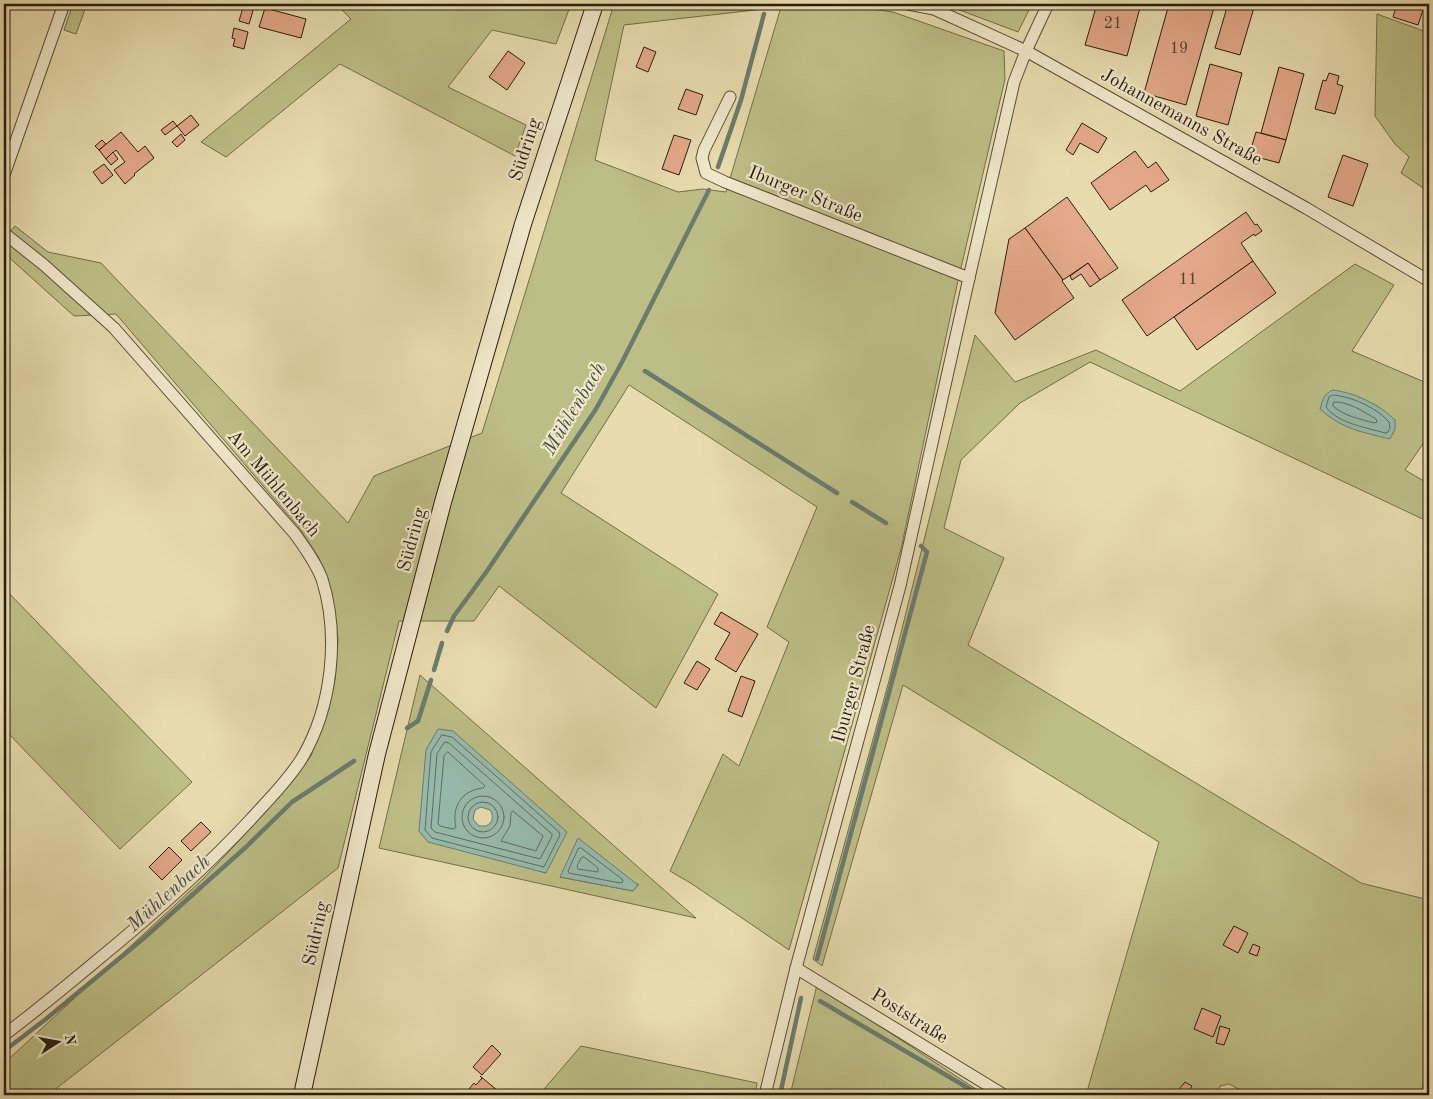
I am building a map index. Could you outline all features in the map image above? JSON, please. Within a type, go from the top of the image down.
[{"type":"main road","name":"Südring","points":[[302,1095],[377,754],[443,502],[523,224],[595,4]]},
{"type":"street","points":[[4,175],[64,4]]},
{"type":"street","name":"Johannemanns Straße","points":[[908,4],[934,6],[1026,51],[1306,208],[1429,281]]},
{"type":"street","name":"Iburger Straße","points":[[765,1095],[796,968],[900,586],[968,278],[1014,82],[1048,4]]},
{"type":"street","name":"Iburger Straße","points":[[730,96],[704,150],[702,158],[706,173],[968,278]]},
{"type":"street","name":"Am Mühlenbach","points":[[4,233],[44,265],[114,328],[295,534],[308,552],[321,578],[329,611],[332,641],[329,676],[322,713],[302,759],[286,780],[228,844],[155,912],[28,1018],[4,1035]]},
{"type":"street","name":"Poststraße","points":[[796,968],[1004,1095]]},
{"type":"green space","points":[[73,4],[87,4],[76,34],[64,30]]},
{"type":"green space","points":[[336,4],[571,4],[556,44],[492,30],[448,87],[526,125],[515,156],[340,64],[226,157],[201,142],[351,19]]},
{"type":"green space","points":[[614,4],[837,4],[893,12],[1004,51],[1005,79],[957,285],[901,549],[789,950],[670,871],[723,754],[739,766],[789,642],[767,627],[817,507],[629,385],[561,493],[718,594],[656,708],[499,586],[474,621],[399,621],[338,868],[48,1095],[4,1095],[4,1062],[203,879],[251,828],[311,756],[335,680],[338,638],[331,593],[319,558],[300,529],[116,314],[74,316],[4,253],[4,238],[15,226],[48,252],[101,263],[348,523],[374,476],[482,433]],"holes":[[[781,7],[726,192],[703,189],[678,192],[595,160],[624,25]]]},
{"type":"green space","points":[[948,4],[1032,4],[1018,32]]},
{"type":"green space","points":[[1377,14],[1429,33],[1429,192],[1401,173],[1409,157],[1395,144],[1375,116]]},
{"type":"green space","points":[[1355,264],[1394,285],[1352,351],[1429,384],[1429,435],[1405,470],[1429,484],[1429,522],[1090,362],[1020,403],[961,460],[944,528],[1004,558],[968,645],[1361,883],[1429,900],[1429,1068],[1420,1095],[1250,1095],[1229,1084],[1220,1086],[1217,1095],[1086,1095],[1159,842],[903,685],[822,966],[813,959],[890,677],[975,335],[1015,382],[1096,350],[1180,391]]},
{"type":"green space","points":[[4,588],[192,782],[120,849],[4,729]]},
{"type":"green space","points":[[420,675],[696,918],[379,848]],"holes":[[[453,731],[546,873],[419,831]],[[560,877],[638,884],[638,885],[633,891]]]},
{"type":"green space","points":[[817,985],[985,1095],[790,1095]]},
{"type":"green space","points":[[581,1046],[757,1083],[755,1095],[539,1095]]},
{"type":"water","points":[[1333,390],[1366,400],[1389,414],[1395,420],[1395,429],[1390,439],[1361,432],[1328,416],[1320,409],[1325,395]]},
{"type":"water","points":[[438,729],[453,731],[567,832],[546,873],[428,842],[419,831],[426,750]],"holes":[[[481,807],[490,810],[492,817],[490,823],[486,826],[479,826],[473,819],[475,810]]]},
{"type":"water","points":[[578,838],[638,885],[633,891],[560,877]]},
{"type":"building","points":[[244,4],[255,4],[249,24],[239,21]]},
{"type":"building","points":[[1097,4],[1141,4],[1127,56],[1085,45]]},
{"type":"building","points":[[1169,4],[1215,4],[1186,105],[1144,93]]},
{"type":"building","points":[[1228,4],[1255,4],[1240,55],[1215,48]]},
{"type":"building","points":[[1397,4],[1425,4],[1418,25],[1393,17]]},
{"type":"building","points":[[265,8],[306,19],[301,38],[259,27]]},
{"type":"building","points":[[234,28],[248,32],[244,49],[233,46],[235,39],[232,38]]},
{"type":"building","points":[[644,47],[656,52],[648,72],[636,67]]},
{"type":"building","points":[[508,51],[525,63],[507,90],[489,77]]},
{"type":"building","points":[[1210,64],[1242,73],[1228,125],[1196,116]]},
{"type":"building","points":[[1279,67],[1304,74],[1286,140],[1261,133]]},
{"type":"building","points":[[1329,73],[1339,76],[1337,84],[1343,86],[1335,114],[1315,109],[1323,80],[1326,81]]},
{"type":"building","points":[[686,89],[703,95],[696,115],[678,109]]},
{"type":"building","points":[[191,115],[199,125],[185,136],[177,126]]},
{"type":"building","points":[[173,121],[177,126],[165,135],[161,130]]},
{"type":"building","points":[[1082,123],[1107,138],[1098,153],[1080,143],[1073,155],[1066,150]]},
{"type":"building","points":[[121,132],[138,152],[145,146],[154,158],[125,184],[114,170],[125,162],[116,150],[106,159],[99,150]]},
{"type":"building","points":[[1256,132],[1286,140],[1279,163],[1253,156],[1255,150],[1251,149]]},
{"type":"building","points":[[181,134],[185,140],[177,147],[172,142]]},
{"type":"building","points":[[674,135],[691,140],[679,175],[662,169]]},
{"type":"building","points":[[102,140],[106,144],[99,150],[95,146]]},
{"type":"building","points":[[1135,151],[1148,168],[1156,162],[1169,180],[1151,192],[1146,185],[1110,210],[1091,183]]},
{"type":"building","points":[[113,152],[118,159],[111,165],[106,159]]},
{"type":"building","points":[[1343,155],[1368,164],[1353,206],[1328,197]]},
{"type":"building","points":[[104,164],[113,175],[102,184],[93,172]]},
{"type":"building","points":[[1067,197],[1118,268],[1100,280],[1088,263],[1063,280],[1025,228]]},
{"type":"building","points":[[1246,212],[1262,231],[1241,243],[1253,261],[1147,336],[1122,300]]},
{"type":"building","points":[[1025,228],[1074,298],[1015,340],[995,313],[1009,239]]},
{"type":"building","points":[[1253,261],[1276,293],[1197,350],[1174,317]]},
{"type":"building","points":[[1088,263],[1100,280],[1090,287],[1081,274],[1072,280],[1070,276]]},
{"type":"building","points":[[721,612],[758,634],[736,672],[715,659],[730,633],[714,624]]},
{"type":"building","points":[[697,661],[710,669],[697,690],[684,683]]},
{"type":"building","points":[[741,676],[755,681],[742,717],[728,711]]},
{"type":"building","points":[[201,822],[211,832],[191,851],[181,841]]},
{"type":"building","points":[[169,847],[182,860],[162,880],[149,867]]},
{"type":"building","points":[[1234,926],[1248,933],[1238,953],[1223,945]]},
{"type":"building","points":[[1253,944],[1260,947],[1257,956],[1249,953]]},
{"type":"building","points":[[1202,1008],[1221,1016],[1213,1037],[1194,1029]]},
{"type":"building","points":[[1220,1026],[1230,1029],[1224,1045],[1216,1043]]},
{"type":"building","points":[[492,1045],[501,1054],[482,1075],[473,1067]]},
{"type":"building","points":[[480,1076],[497,1090],[493,1095],[464,1095],[474,1083],[476,1085],[482,1078]]},
{"type":"building","points":[[1185,1082],[1192,1086],[1187,1094],[1179,1089]]},
{"type":"waterway","name":"Mühlenbach","points":[[718,167],[741,100],[764,14]]},
{"type":"waterway","name":"Mühlenbach","points":[[447,631],[454,616],[487,571],[596,409],[622,362],[709,190]]},
{"type":"waterway","points":[[645,371],[837,493]]},
{"type":"waterway","points":[[852,502],[886,523]]},
{"type":"waterway","points":[[817,959],[927,552],[921,546]]},
{"type":"waterway","name":"Mühlenbach","points":[[434,670],[442,643]]},
{"type":"waterway","name":"Mühlenbach","points":[[407,728],[418,721],[431,680]]},
{"type":"waterway","name":"Mühlenbach","points":[[4,1051],[144,938],[246,847],[292,802],[354,761]]},
{"type":"waterway","points":[[780,1095],[801,998]]},
{"type":"waterway","points":[[820,1001],[980,1095]]}]
